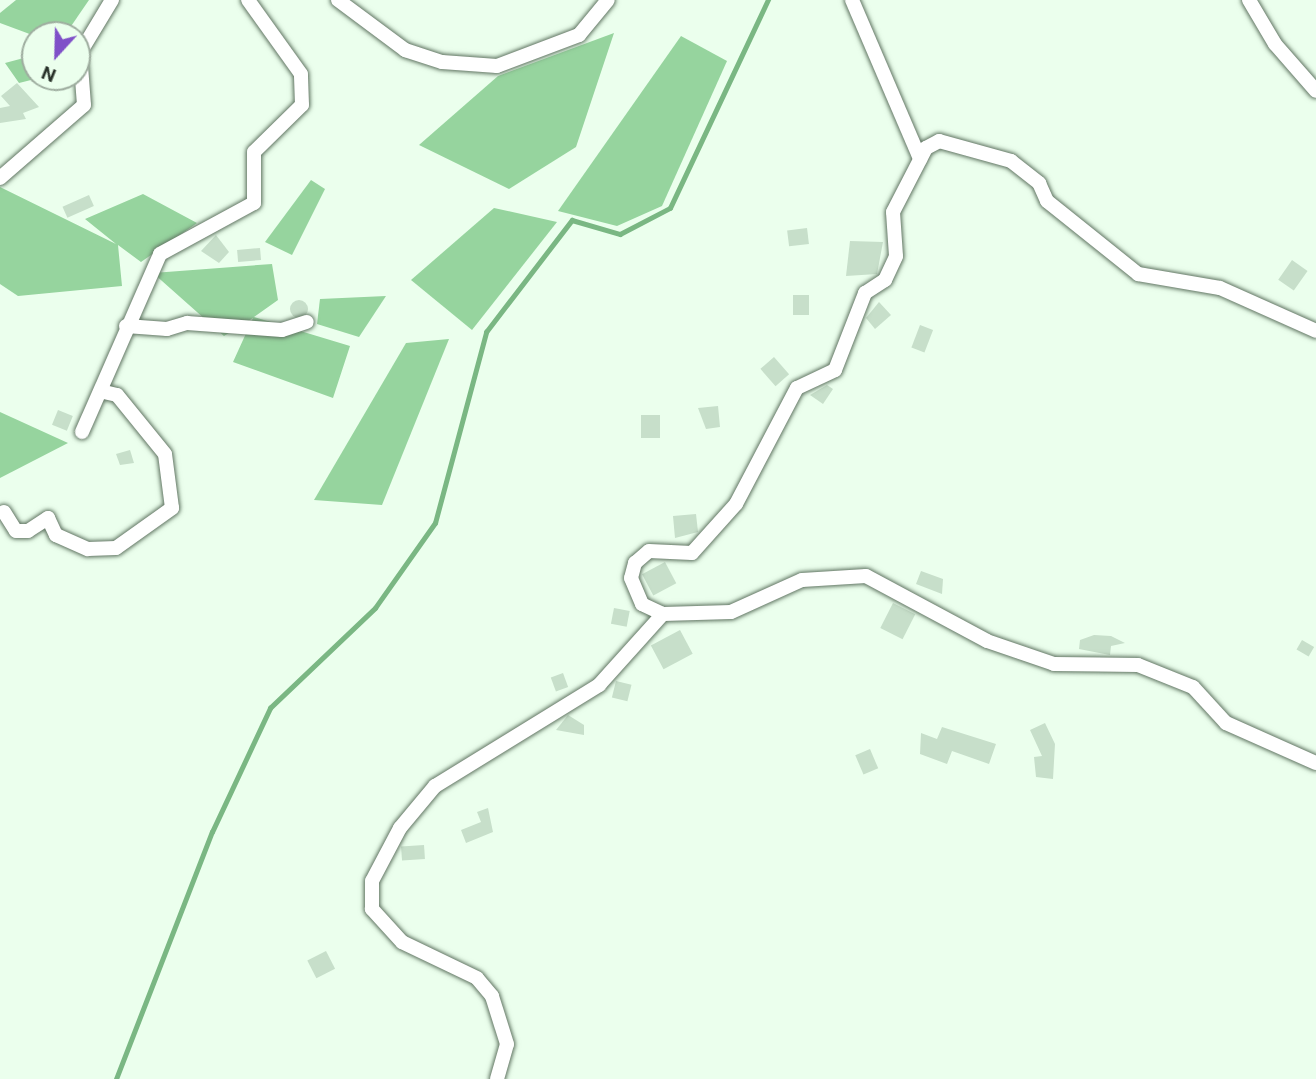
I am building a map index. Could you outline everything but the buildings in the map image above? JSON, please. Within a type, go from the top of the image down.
[{"type":"street","points":[[0,178],[84,105],[80,53],[112,0]]},
{"type":"street","points":[[82,432],[126,326],[160,254],[254,202],[254,152],[302,105],[301,74],[248,0]]},
{"type":"street","points":[[338,0],[405,50],[442,62],[497,66],[579,35],[608,0]]},
{"type":"street","points":[[852,0],[920,159]]},
{"type":"street","points":[[1249,0],[1275,44],[1316,91]]},
{"type":"street","points":[[1316,331],[1220,289],[1138,274],[1047,201],[1039,183],[1011,161],[939,141],[920,159],[893,212],[896,256],[885,280],[864,293],[835,370],[797,388],[736,504],[692,553],[649,551],[635,563],[631,578],[642,604],[663,614],[731,612],[802,580],[866,576],[986,642],[1054,664],[1138,665],[1193,687],[1226,723],[1316,763]]},
{"type":"street","points":[[126,326],[167,329],[187,323],[282,330],[307,322]]},
{"type":"street","points":[[4,512],[16,531],[29,531],[48,518],[56,535],[88,549],[116,548],[172,508],[165,454],[117,395],[100,391]]},
{"type":"street","points":[[497,1079],[507,1044],[492,996],[477,978],[402,942],[372,909],[372,881],[400,828],[435,786],[598,685],[663,614]]},
{"type":"green space","points":[[16,0],[89,0],[75,21],[21,21],[21,31],[0,23],[0,13]]},
{"type":"green space","points":[[614,33],[576,147],[509,189],[419,145],[498,76]]},
{"type":"green space","points":[[681,36],[727,61],[662,206],[617,226],[558,211]]},
{"type":"green space","points":[[21,59],[21,82],[19,83],[5,63]]},
{"type":"green space","points":[[311,180],[325,189],[292,255],[265,242]]},
{"type":"green space","points":[[0,187],[116,244],[85,219],[143,194],[197,223],[141,262],[118,245],[122,286],[18,296],[0,284]]},
{"type":"green space","points":[[494,208],[557,222],[472,330],[411,280]]},
{"type":"green space","points":[[272,264],[278,300],[254,317],[350,346],[333,398],[233,362],[253,318],[224,336],[153,273]]},
{"type":"green space","points":[[386,296],[359,337],[317,324],[320,299]]},
{"type":"green space","points":[[449,339],[382,505],[314,500],[406,343]]},
{"type":"green space","points":[[0,412],[68,443],[0,478]]},
{"type":"waterway","points":[[116,1079],[212,832],[270,708],[375,608],[435,523],[486,332],[572,220],[620,234],[670,208],[768,0]]}]
